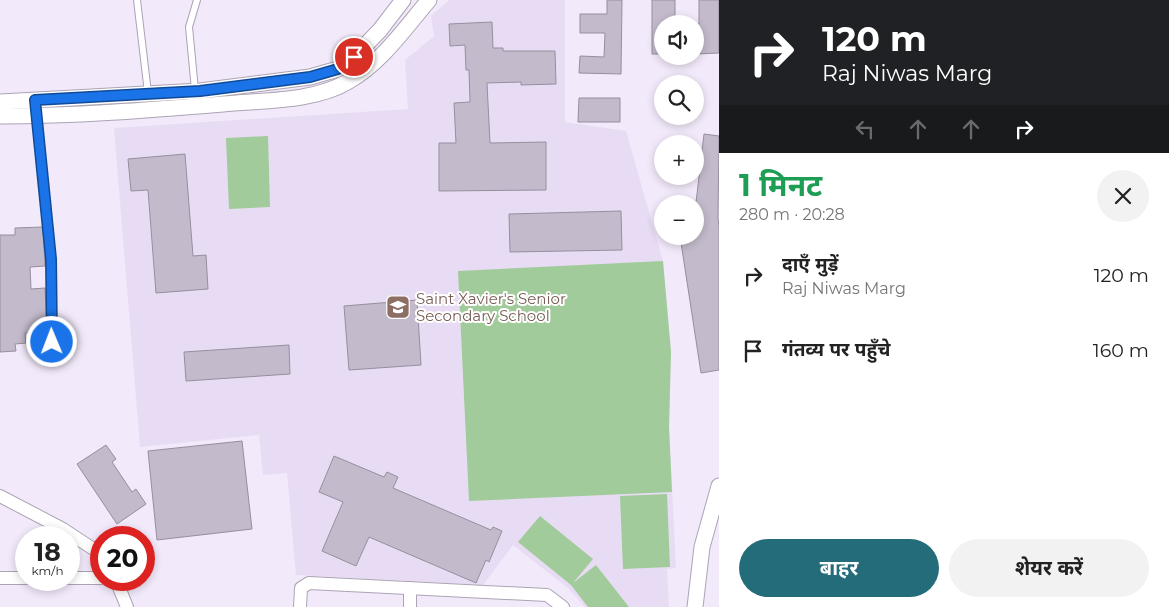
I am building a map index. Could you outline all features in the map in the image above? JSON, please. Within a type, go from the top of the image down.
[{"type":"street","points":[[0,102],[195,92],[310,77],[338,69],[354,57],[380,30],[403,0]]},
{"type":"street","points":[[0,116],[36,116],[180,108],[282,99],[315,94],[334,88],[363,72],[392,44],[428,0]]},
{"type":"street","points":[[695,607],[702,547],[719,486]]},
{"type":"street","points":[[0,496],[64,529],[90,547]]},
{"type":"street","points":[[0,578],[15,578]]},
{"type":"street","points":[[300,607],[302,588],[309,583],[547,595],[559,605]]},
{"type":"street","points":[[410,588],[410,607]]},
{"type":"street","points":[[120,591],[127,607]]},
{"type":"lane","points":[[137,0],[148,94]]},
{"type":"lane","points":[[195,92],[189,28],[197,0]]},
{"type":"lane","points":[[35,100],[51,259],[52,342]]},
{"type":"shaded area","name":"Saint Xavier's Senior Secondary School","points":[[449,0],[565,0],[565,122],[626,131],[654,229],[654,245],[658,245],[663,261],[671,352],[669,427],[676,568],[667,569],[669,607],[585,607],[568,588],[513,545],[483,585],[296,575],[287,473],[263,475],[259,435],[140,447],[114,128],[408,109],[405,60],[434,36],[431,16]]},
{"type":"green space","points":[[268,136],[270,207],[229,209],[226,138]]},
{"type":"green space","points":[[663,261],[671,352],[669,427],[672,492],[469,501],[458,271]]},
{"type":"green space","points":[[667,494],[670,567],[623,569],[620,496]]},
{"type":"green space","points":[[540,516],[593,559],[573,583],[596,565],[629,607],[588,607],[571,585],[518,542]]},
{"type":"building","points":[[607,0],[622,0],[621,74],[579,73],[580,56],[604,57],[605,33],[580,33],[580,14],[607,14]]},
{"type":"building","points":[[652,0],[675,0],[675,15],[654,15],[654,54],[652,54]]},
{"type":"building","points":[[699,0],[719,0],[719,53],[704,54],[704,15],[699,15]]},
{"type":"building","points":[[492,22],[493,48],[503,48],[503,51],[555,51],[556,84],[521,85],[521,82],[487,83],[490,143],[546,142],[546,190],[439,191],[439,143],[456,143],[454,103],[470,102],[469,70],[466,70],[465,45],[450,46],[449,24]]},
{"type":"building","points":[[579,98],[620,98],[620,122],[578,122]]},
{"type":"building","points":[[704,135],[719,136],[719,370],[701,373],[681,245],[704,245],[704,195],[697,195],[698,185],[704,185]]},
{"type":"building","points":[[185,154],[193,256],[206,255],[208,289],[156,293],[148,190],[131,191],[128,159]]},
{"type":"building","points":[[621,211],[622,250],[510,252],[509,214]]},
{"type":"building","points":[[43,227],[45,266],[30,267],[31,289],[45,288],[47,327],[34,328],[34,333],[25,333],[26,343],[15,344],[16,351],[0,352],[0,235],[15,235],[15,228]]},
{"type":"building","points":[[417,300],[421,365],[349,370],[344,306]]},
{"type":"building","points":[[289,345],[290,374],[186,381],[184,352]]},
{"type":"building","points":[[242,441],[252,529],[157,540],[148,451]]},
{"type":"building","points":[[106,445],[116,459],[112,462],[132,492],[136,489],[146,504],[117,524],[77,464]]},
{"type":"building","points":[[334,456],[384,477],[387,472],[398,477],[393,488],[491,530],[493,527],[502,531],[489,562],[486,560],[476,583],[369,537],[356,566],[322,551],[343,502],[319,492]]},
{"type":"place","name":"Saint Xavier's Senior Secondary School","points":[[398,307]]},
{"type":"route","points":[[52,342],[51,259],[35,100],[200,91],[310,77],[338,69],[354,57]]}]
